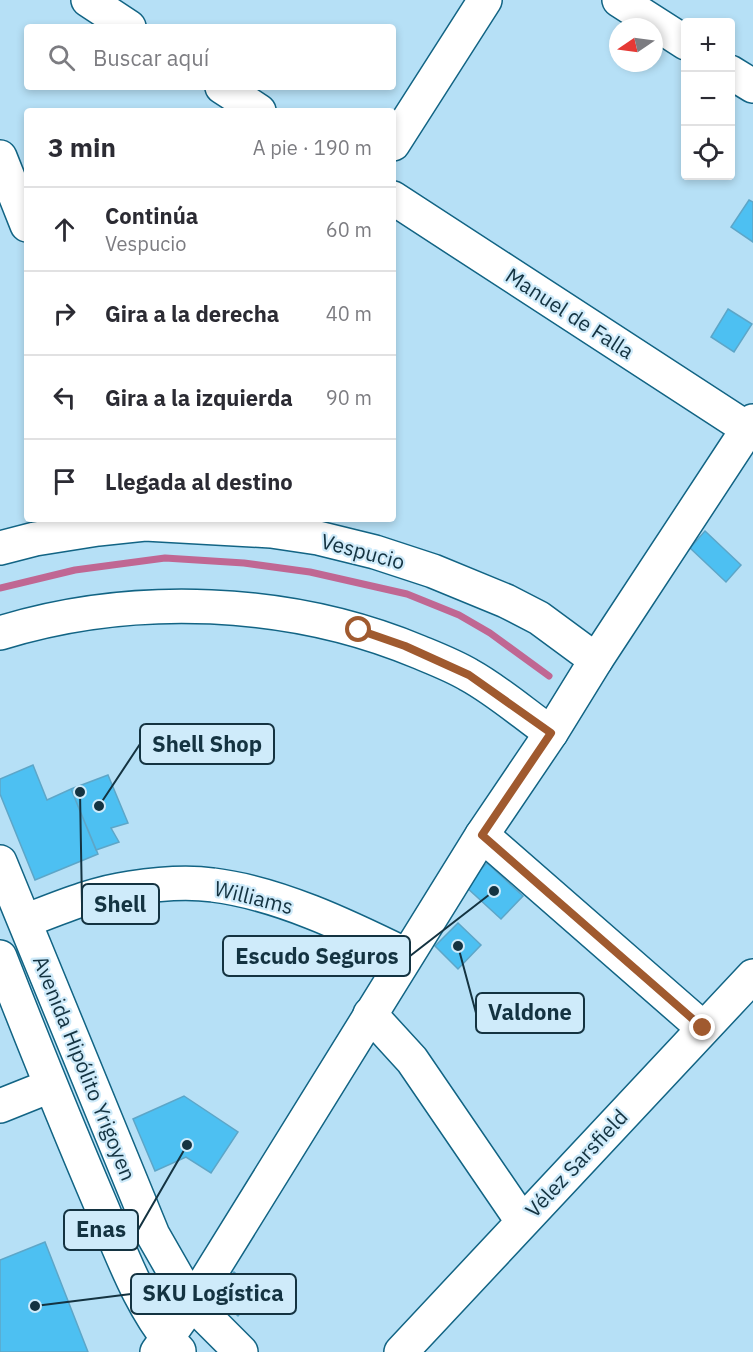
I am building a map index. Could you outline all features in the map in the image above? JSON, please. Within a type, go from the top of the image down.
[{"type":"street","points":[[88,0],[124,24]]},
{"type":"street","points":[[396,139],[485,0]]},
{"type":"street","points":[[619,0],[681,40]]},
{"type":"street","points":[[735,75],[753,86]]},
{"type":"street","points":[[227,90],[254,108]]},
{"type":"street","points":[[0,157],[24,217]]},
{"type":"street","name":"Manuel de Falla","points":[[396,200],[750,425]]},
{"type":"street","points":[[168,1347],[192,1303],[406,955],[750,425]]},
{"type":"street","name":"Vespucio","points":[[0,548],[35,539],[134,522],[166,522],[271,531],[318,538],[375,552],[433,571],[506,601],[539,618],[596,660]]},
{"type":"street","points":[[0,633],[79,614],[142,607],[197,606],[252,610],[302,618],[359,630],[435,659],[469,675],[551,733]]},
{"type":"street","points":[[482,835],[703,1028]]},
{"type":"street","name":"Avenida Hipólito Yrigoyen","points":[[0,862],[153,1235],[192,1303],[241,1352]]},
{"type":"street","name":"Williams","points":[[25,921],[90,897],[129,888],[212,885],[253,893],[308,912],[348,927],[406,955]]},
{"type":"street","name":"Avenida Hipólito Yrigoyen","points":[[0,957],[50,1086],[122,1253],[168,1347]]},
{"type":"street","name":"Vélez Sarsfield","points":[[400,1352],[753,976]]},
{"type":"street","points":[[370,1014],[412,1060],[522,1221]]},
{"type":"street","points":[[0,1106],[50,1086]]},
{"type":"building","points":[[749,200],[753,202],[753,242],[731,227]]},
{"type":"building","points":[[728,309],[752,324],[734,352],[711,337]]},
{"type":"building","points":[[705,531],[741,565],[726,582],[690,548]]},
{"type":"building","points":[[33,765],[47,800],[71,789],[98,854],[35,880],[0,794],[0,779]]},
{"type":"building","points":[[108,775],[128,823],[111,828],[119,842],[96,850],[71,789]]},
{"type":"building","points":[[487,863],[523,896],[501,919],[465,886]]},
{"type":"building","points":[[458,923],[481,945],[458,969],[435,946]]},
{"type":"building","points":[[184,1096],[238,1132],[211,1173],[186,1157],[155,1171],[133,1119]]},
{"type":"building","points":[[45,1242],[88,1352],[0,1352],[0,1260]]},
{"type":"building","points":[[234,1272],[258,1293],[238,1316],[214,1294]]},
{"type":"waterway","points":[[0,588],[75,570],[165,558],[244,563],[310,572],[407,594],[459,615],[490,633],[549,676]]},
{"type":"place","name":"Shell","points":[[80,792]]},
{"type":"place","name":"Shell Shop","points":[[99,806]]},
{"type":"place","name":"Escudo Seguros","points":[[494,891]]},
{"type":"place","name":"Valdone","points":[[458,946]]},
{"type":"place","name":"Enas","points":[[187,1145]]},
{"type":"place","name":"SKU Logística","points":[[35,1306]]},
{"type":"route","points":[[359,630],[405,646],[469,675],[551,733],[482,835],[703,1028]]}]
